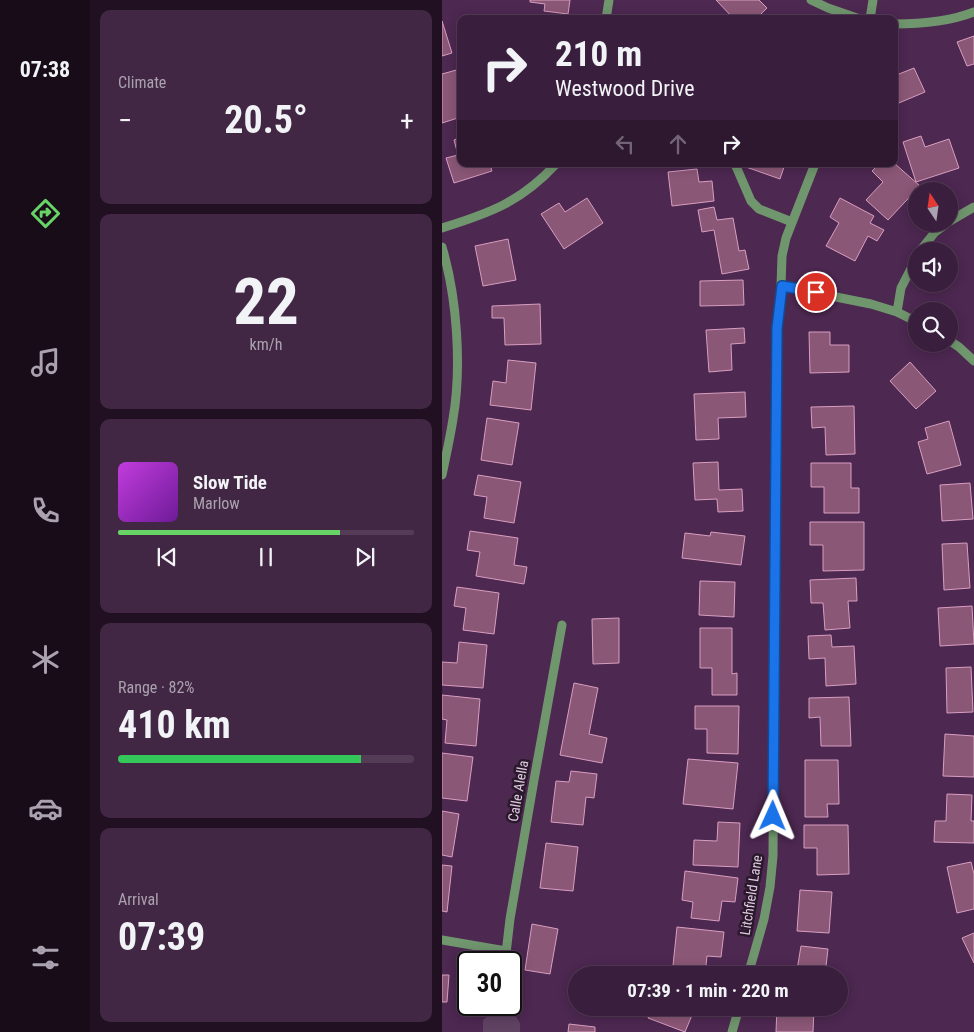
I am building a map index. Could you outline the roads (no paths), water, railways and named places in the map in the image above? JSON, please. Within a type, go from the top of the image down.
[{"type":"street","points":[[607,15],[609,0]]},
{"type":"street","points":[[811,0],[848,15]]},
{"type":"street","points":[[871,15],[873,0]]},
{"type":"street","points":[[898,24],[945,20],[974,12]]},
{"type":"street","points":[[442,228],[480,216],[506,204],[529,190],[553,167]]},
{"type":"street","points":[[736,167],[751,201],[760,209],[792,222]]},
{"type":"street","name":"Litchfield Lane","points":[[751,966],[764,919],[773,856],[777,328],[782,286],[782,256],[786,238],[814,167]]},
{"type":"street","points":[[958,216],[974,206]]},
{"type":"street","points":[[927,242],[935,232]]},
{"type":"street","points":[[442,247],[453,298],[457,372],[454,417],[442,475]]},
{"type":"street","points":[[897,312],[901,288],[908,274]]},
{"type":"street","points":[[782,286],[871,304],[908,318]]},
{"type":"street","points":[[958,346],[974,361]]},
{"type":"street","name":"Calle Alella","points":[[506,951],[562,625]]},
{"type":"street","points":[[442,940],[506,951]]},
{"type":"street","points":[[732,1032],[737,1016]]}]
